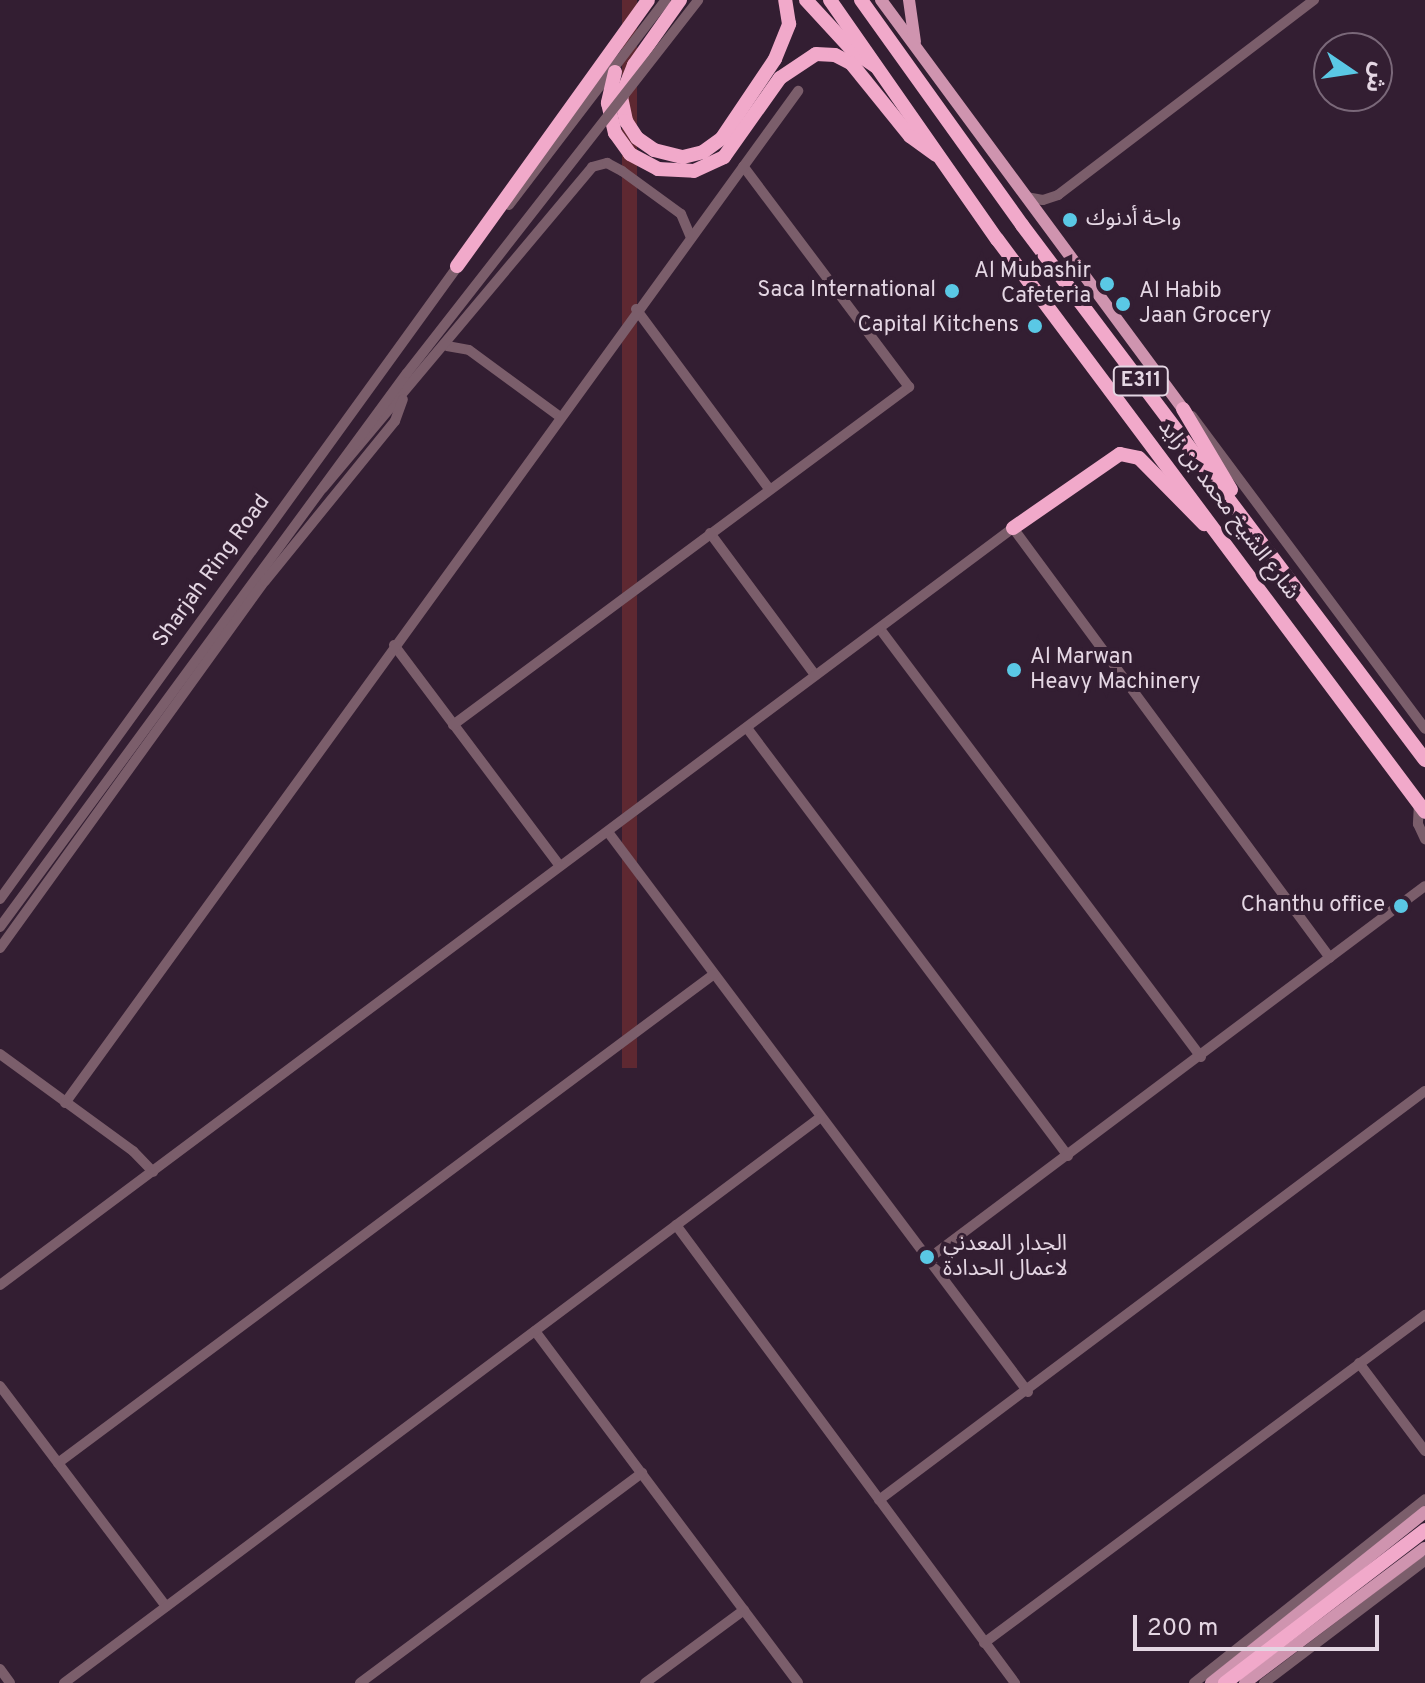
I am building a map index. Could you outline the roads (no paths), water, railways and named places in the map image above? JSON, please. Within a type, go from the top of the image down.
[{"type":"highway","points":[[457,266],[648,0]]},
{"type":"highway","points":[[680,0],[634,65],[621,97],[626,121],[637,138],[654,150],[683,157],[703,152],[722,138],[775,59],[789,24],[785,0]]},
{"type":"highway","points":[[806,0],[853,51],[883,69]]},
{"type":"highway","name":"شارع الشيخ محمد بن زايد","points":[[830,0],[883,69],[943,160],[1422,808]]},
{"type":"highway","name":"شارع الشيخ محمد بن زايد","points":[[861,0],[1425,760]]},
{"type":"highway","points":[[615,72],[608,103],[615,133],[630,154],[658,169],[694,171],[724,157],[780,78],[797,62],[816,54],[851,63],[910,136],[943,160]]},
{"type":"highway","points":[[1183,409],[1222,469],[1238,509]]},
{"type":"highway","points":[[1013,528],[1107,458],[1127,454],[1139,458],[1194,516],[1215,530]]},
{"type":"highway","points":[[1225,1683],[1425,1530]]},
{"type":"main road","points":[[881,0],[1183,409]]},
{"type":"main road","points":[[909,0],[917,49]]},
{"type":"main road","points":[[1211,1683],[1425,1512]]},
{"type":"main road","points":[[1245,1683],[1425,1548]]},
{"type":"street","name":"Sharjah Ring Road","points":[[0,899],[457,266],[615,72],[666,0]]},
{"type":"street","points":[[0,927],[318,491],[698,0]]},
{"type":"street","points":[[1026,197],[1043,200],[1058,195],[1314,0]]},
{"type":"street","points":[[65,1103],[636,309],[798,91]]},
{"type":"street","points":[[318,491],[335,478],[403,399],[599,164],[615,166],[681,214],[691,238]]},
{"type":"street","points":[[453,725],[909,387],[743,166]]},
{"type":"street","points":[[636,309],[769,489]]},
{"type":"street","points":[[462,327],[469,350]]},
{"type":"street","points":[[447,346],[469,350],[559,416]]},
{"type":"street","points":[[0,948],[265,581],[395,421],[403,399]]},
{"type":"street","points":[[1183,409],[1425,729]]},
{"type":"street","points":[[0,1285],[1013,528],[1330,958]]},
{"type":"street","points":[[710,533],[815,675]]},
{"type":"street","points":[[880,629],[1201,1057]]},
{"type":"street","points":[[394,645],[560,866]]},
{"type":"street","points":[[747,728],[1068,1156]]},
{"type":"street","points":[[1422,808],[1418,824],[1425,839]]},
{"type":"street","points":[[608,832],[1028,1392]]},
{"type":"street","points":[[928,1259],[1424,887]]},
{"type":"street","points":[[58,1463],[714,974]]},
{"type":"street","points":[[0,1054],[153,1172]]},
{"type":"street","points":[[879,1500],[1028,1392],[1425,1091]]},
{"type":"street","points":[[64,1683],[821,1117]]},
{"type":"street","points":[[676,1225],[1015,1683]]},
{"type":"street","points":[[984,1643],[1425,1315]]},
{"type":"street","points":[[535,1331],[798,1683]]},
{"type":"street","points":[[1359,1363],[1425,1451]]},
{"type":"street","points":[[0,1386],[166,1606]]},
{"type":"street","points":[[360,1683],[642,1473]]},
{"type":"street","points":[[1194,1683],[1425,1499]]},
{"type":"street","points":[[1264,1683],[1425,1561]]},
{"type":"street","points":[[645,1683],[744,1610]]},
{"type":"street","points":[[0,1669],[10,1683]]},
{"type":"place","name":"واحة أدنوك","points":[[1070,220]]},
{"type":"place","name":"Al Mubashir Cafeteria","points":[[1107,284]]},
{"type":"place","name":"Saca International","points":[[952,291]]},
{"type":"place","name":"Al Habib Jaan Grocery","points":[[1123,304]]},
{"type":"place","name":"Capital Kitchens","points":[[1035,326]]},
{"type":"place","name":"Al Marwan Heavy Machinery","points":[[1014,670]]},
{"type":"place","name":"Chanthu office","points":[[1401,906]]},
{"type":"place","name":"الجدار المعدني لاعمال الحدادة","points":[[927,1257]]}]
